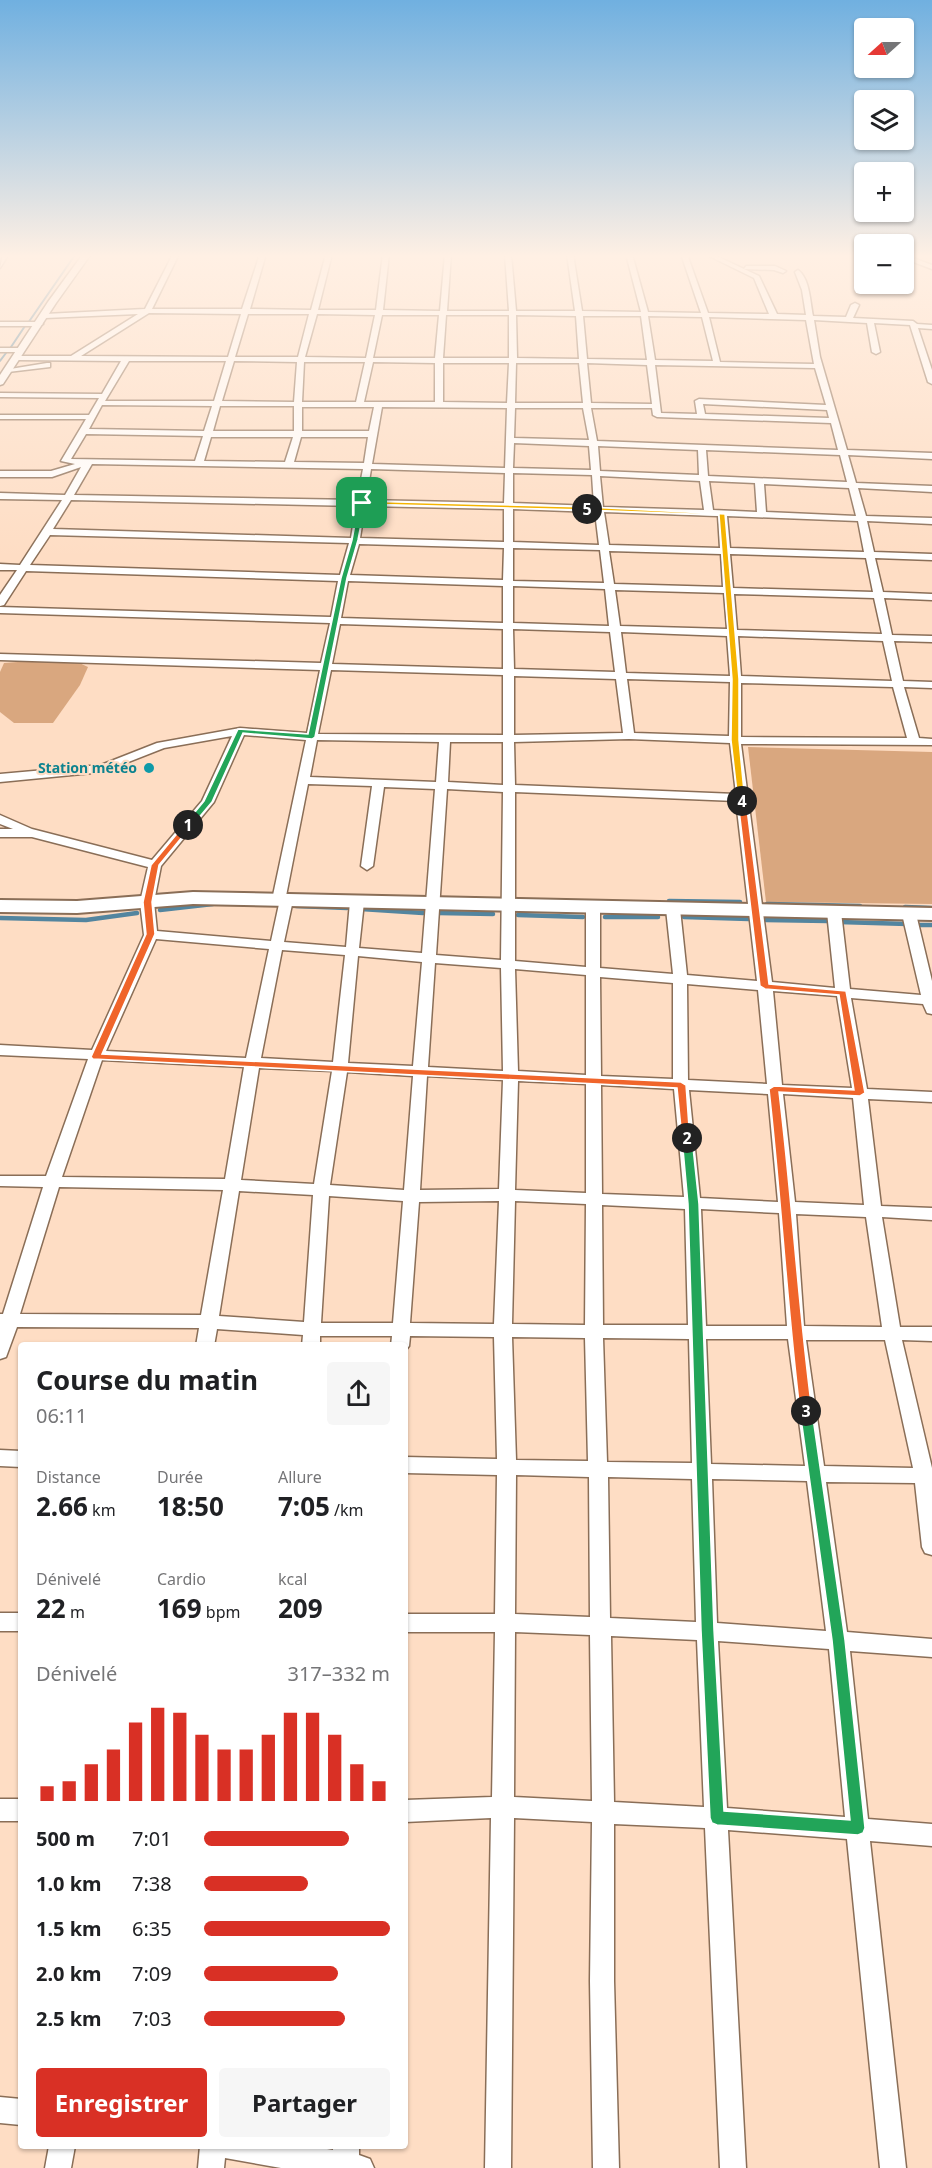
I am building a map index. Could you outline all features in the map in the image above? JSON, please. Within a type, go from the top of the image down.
[{"type":"main road","points":[[0,906],[77,907],[193,898],[932,914]]},
{"type":"street","points":[[3,376],[17,355]]},
{"type":"street","points":[[34,355],[71,358],[583,361],[819,366]]},
{"type":"street","points":[[3,376],[40,368],[76,355]]},
{"type":"street","points":[[289,464],[298,434],[298,383],[303,355]]},
{"type":"street","points":[[360,404],[370,355]]},
{"type":"street","points":[[439,355],[439,405]]},
{"type":"street","points":[[498,2168],[503,1623],[507,1467],[502,1330],[511,1076],[508,964],[510,905],[508,739],[512,355]]},
{"type":"street","points":[[583,355],[599,509],[629,736]]},
{"type":"street","points":[[649,355],[657,400],[657,414],[834,421]]},
{"type":"street","points":[[715,355],[717,363]]},
{"type":"street","points":[[817,355],[829,408],[845,454],[862,519],[887,637],[914,742]]},
{"type":"street","points":[[923,355],[932,382]]},
{"type":"street","points":[[127,358],[65,461],[596,472],[932,489]]},
{"type":"street","points":[[199,463],[232,358]]},
{"type":"street","points":[[0,395],[216,403],[656,406]]},
{"type":"street","points":[[701,416],[699,401],[829,408]]},
{"type":"street","points":[[206,1342],[252,1064],[278,945],[303,780],[344,578],[355,540],[378,405]]},
{"type":"street","points":[[0,417],[90,417]]},
{"type":"street","points":[[83,431],[372,434]]},
{"type":"street","points":[[510,440],[593,441],[845,454],[932,456]]},
{"type":"street","points":[[702,447],[704,477],[725,550],[736,679],[735,740],[765,986],[787,1207],[796,1333],[838,1640],[893,2168]]},
{"type":"street","points":[[0,474],[52,474],[89,462]]},
{"type":"street","points":[[0,603],[47,532],[89,462]]},
{"type":"street","points":[[759,480],[762,515]]},
{"type":"street","points":[[0,496],[509,506],[932,521]]},
{"type":"street","points":[[47,532],[932,556]]},
{"type":"street","points":[[0,567],[932,597]]},
{"type":"street","points":[[0,610],[932,639]]},
{"type":"street","points":[[0,657],[932,685]]},
{"type":"street","points":[[0,1352],[5,1320],[96,1057],[151,934],[147,902],[155,865],[208,802],[240,730]]},
{"type":"street","points":[[0,778],[103,768],[161,744],[240,730],[312,737],[508,739],[629,736],[735,740],[932,742]]},
{"type":"street","points":[[400,1337],[412,1196],[418,1072],[445,738]]},
{"type":"street","points":[[303,780],[742,798]]},
{"type":"street","points":[[367,866],[378,784]]},
{"type":"street","points":[[0,819],[32,833],[155,865]]},
{"type":"street","points":[[0,833],[32,833]]},
{"type":"street","points":[[312,1337],[321,1192],[340,1068],[354,952],[357,902]]},
{"type":"street","points":[[593,907],[594,1331],[603,1812],[602,1982],[606,2168]]},
{"type":"street","points":[[673,909],[680,979],[681,1085],[693,1204],[704,1471],[707,1630],[733,2168]]},
{"type":"street","points":[[834,912],[843,993],[860,1093],[873,1211],[892,1334],[928,1476],[932,1547]]},
{"type":"street","points":[[151,934],[765,986],[931,1004],[909,914]]},
{"type":"street","points":[[0,1050],[96,1057],[932,1096]]},
{"type":"street","points":[[0,1181],[232,1185],[412,1196],[505,1195],[932,1214]]},
{"type":"street","points":[[5,1320],[209,1322],[312,1337],[400,1337],[502,1330],[932,1334]]},
{"type":"street","points":[[0,1458],[18,1459]]},
{"type":"street","points":[[408,1465],[928,1476]]},
{"type":"street","points":[[0,1622],[18,1622]]},
{"type":"street","points":[[408,1623],[503,1623],[707,1630],[932,1648]]},
{"type":"street","points":[[408,1810],[502,1807],[717,1818],[932,1835]]},
{"type":"street","points":[[0,1810],[18,1810]]},
{"type":"street","points":[[0,2110],[18,2112]]},
{"type":"street","points":[[58,2168],[61,2149]]},
{"type":"street","points":[[211,2168],[213,2149]]},
{"type":"street","points":[[249,2149],[349,2162]]},
{"type":"shaded area","points":[[57,659],[75,661],[88,667],[80,685],[53,723],[14,723],[0,712],[0,672],[4,663]]},
{"type":"shaded area","points":[[748,747],[932,752],[932,904],[766,902]]},
{"type":"waterway","points":[[0,361],[4,355]]},
{"type":"waterway","points":[[669,901],[740,902]]},
{"type":"waterway","points":[[160,910],[213,904]]},
{"type":"waterway","points":[[767,904],[860,906]]},
{"type":"waterway","points":[[296,906],[347,908]]},
{"type":"waterway","points":[[905,907],[932,908]]},
{"type":"waterway","points":[[361,909],[423,913]]},
{"type":"waterway","points":[[0,918],[86,920],[137,913]]},
{"type":"waterway","points":[[439,913],[493,914]]},
{"type":"waterway","points":[[518,915],[583,917]]},
{"type":"waterway","points":[[605,917],[658,917]]},
{"type":"waterway","points":[[684,917],[749,919]]},
{"type":"waterway","points":[[766,920],[828,921]]},
{"type":"waterway","points":[[839,922],[908,924]]},
{"type":"waterway","points":[[916,925],[932,925]]},
{"type":"place","name":"Station météo","points":[[149,768]]},
{"type":"route","points":[[362,503],[722,514],[736,679],[735,740],[765,986],[843,993],[860,1093],[774,1089],[787,1207],[796,1333],[838,1640],[858,1828],[717,1818],[707,1630],[704,1471],[693,1204],[681,1085],[96,1057],[151,934],[147,902],[155,865],[208,802],[240,730],[312,737],[344,578],[355,540],[362,503]]}]
